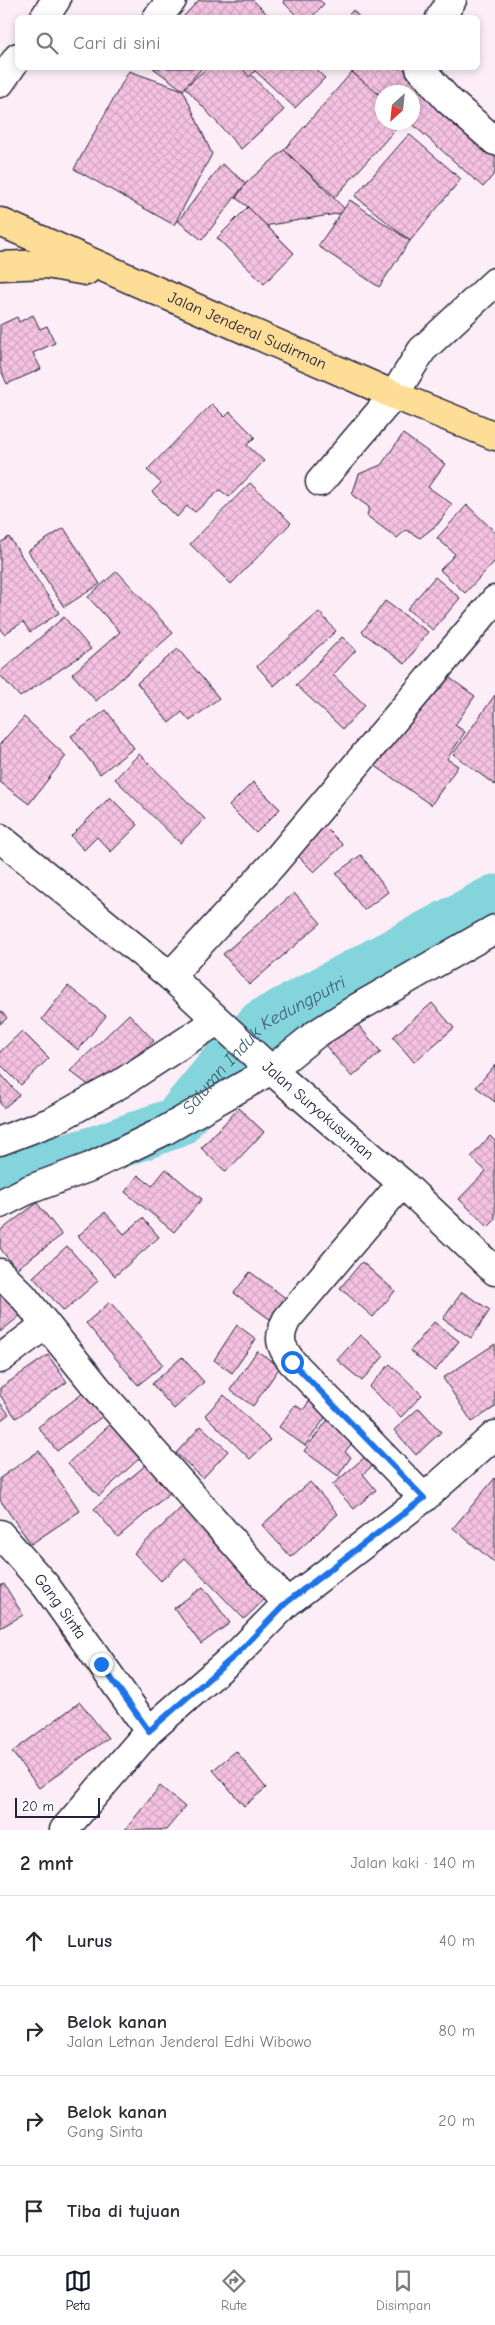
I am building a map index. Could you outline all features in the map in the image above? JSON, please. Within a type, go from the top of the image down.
[{"type":"main road","name":"Jalan Jenderal Sudirman","points":[[0,222],[394,395],[495,436]]},
{"type":"main road","points":[[0,266],[46,264],[130,279]]},
{"type":"street","points":[[46,15],[56,0]]},
{"type":"street","points":[[160,15],[172,0]]},
{"type":"street","points":[[442,15],[452,0]]},
{"type":"street","points":[[0,83],[15,61]]},
{"type":"street","points":[[422,70],[448,100],[495,141]]},
{"type":"street","points":[[320,482],[394,395],[422,350],[495,282]]},
{"type":"street","points":[[170,976],[273,864],[495,600]]},
{"type":"street","name":"Jalan Suryokusuman","points":[[0,838],[170,976],[266,1064],[402,1183],[495,1271]]},
{"type":"street","points":[[0,1204],[28,1190],[90,1167],[164,1132],[266,1064],[349,1013],[495,929]]},
{"type":"street","points":[[0,1141],[53,1121],[226,1028]]},
{"type":"street","points":[[402,1183],[287,1319],[280,1332],[284,1351],[292,1362],[424,1498]]},
{"type":"street","points":[[0,1273],[23,1296],[98,1389],[287,1602]]},
{"type":"street","points":[[0,1359],[45,1325]]},
{"type":"street","points":[[64,1830],[149,1731],[238,1653],[287,1602],[424,1498],[495,1435]]},
{"type":"street","name":"Gang Sinta","points":[[0,1534],[46,1586],[149,1731]]},
{"type":"building","points":[[199,0],[253,0],[268,15],[185,15]]},
{"type":"building","points":[[284,0],[319,0],[324,4],[314,15],[296,15],[283,2]]},
{"type":"building","points":[[353,10],[357,15],[349,15]]},
{"type":"building","points":[[156,70],[200,70],[183,90]]},
{"type":"building","points":[[205,70],[247,70],[284,110],[241,149],[185,87]]},
{"type":"building","points":[[244,70],[256,70],[249,77]]},
{"type":"building","points":[[254,70],[316,70],[325,78],[295,108]]},
{"type":"building","points":[[354,70],[404,70],[495,149],[495,173],[483,187],[419,130],[420,85],[375,85],[375,93],[352,72]]},
{"type":"building","points":[[129,71],[183,90],[212,154],[174,225],[74,169]]},
{"type":"building","points":[[352,72],[375,91],[375,130],[395,130],[335,197],[284,150]]},
{"type":"building","points":[[409,134],[461,179],[410,241],[355,196]]},
{"type":"building","points":[[284,150],[348,212],[264,226],[248,207],[236,198],[246,183]]},
{"type":"building","points":[[222,164],[246,183],[202,240],[178,221]]},
{"type":"building","points":[[350,200],[410,241],[379,287],[318,246]]},
{"type":"building","points":[[248,207],[294,253],[264,284],[217,238]]},
{"type":"building","points":[[33,315],[40,329],[47,326],[55,343],[33,353],[41,369],[7,384],[0,368],[0,325],[17,317],[19,322]]},
{"type":"building","points":[[212,404],[225,417],[230,412],[255,437],[247,445],[264,461],[229,497],[220,490],[195,512],[187,506],[177,517],[152,492],[161,483],[147,470]]},
{"type":"building","points":[[403,434],[445,464],[428,487],[452,504],[438,524],[420,538],[406,530],[397,538],[367,516],[369,507],[352,495],[359,474],[381,465]]},
{"type":"building","points":[[250,483],[291,523],[231,584],[190,544]]},
{"type":"building","points":[[467,505],[495,532],[495,561],[465,593],[440,570],[455,554],[437,538]]},
{"type":"building","points":[[64,528],[100,584],[64,607],[28,551]]},
{"type":"building","points":[[9,537],[59,613],[30,632],[23,622],[4,634],[0,629],[0,543]]},
{"type":"building","points":[[117,571],[173,633],[96,701],[72,674],[120,632],[88,597]]},
{"type":"building","points":[[435,577],[460,598],[433,630],[407,609]]},
{"type":"building","points":[[385,601],[428,632],[405,664],[362,632]]},
{"type":"building","points":[[319,612],[336,631],[274,686],[257,666]]},
{"type":"building","points":[[64,617],[91,649],[20,697],[0,675],[0,672]]},
{"type":"building","points":[[342,637],[356,650],[333,675],[365,705],[343,729],[296,685]]},
{"type":"building","points":[[178,649],[219,698],[190,721],[182,712],[169,723],[137,683]]},
{"type":"building","points":[[440,671],[475,696],[455,725],[465,732],[447,759],[458,766],[431,805],[374,765]]},
{"type":"building","points":[[495,695],[495,785],[453,754]]},
{"type":"building","points":[[106,710],[134,748],[100,774],[71,736]]},
{"type":"building","points":[[24,717],[66,756],[29,804],[0,782],[0,744]]},
{"type":"building","points":[[139,754],[205,819],[180,843],[115,779]]},
{"type":"building","points":[[253,782],[280,809],[256,833],[229,806]]},
{"type":"building","points":[[110,797],[138,825],[111,852],[97,837],[84,850],[71,836]]},
{"type":"building","points":[[320,822],[343,845],[314,872],[292,850]]},
{"type":"building","points":[[361,855],[388,892],[364,910],[336,873]]},
{"type":"building","points":[[294,893],[321,923],[249,985],[223,954]]},
{"type":"building","points":[[68,986],[106,1016],[78,1050],[42,1019]]},
{"type":"building","points":[[432,1003],[454,1028],[414,1062],[393,1037]]},
{"type":"building","points":[[0,1010],[7,1018],[0,1024]]},
{"type":"building","points":[[129,1014],[154,1041],[95,1090],[70,1071]]},
{"type":"building","points":[[355,1021],[381,1052],[352,1077],[326,1046]]},
{"type":"building","points":[[22,1031],[49,1058],[21,1085],[0,1064],[0,1052]]},
{"type":"building","points":[[495,1065],[495,1102],[476,1087]]},
{"type":"building","points":[[0,1073],[19,1095],[4,1108],[0,1103]]},
{"type":"building","points":[[239,1108],[264,1132],[226,1172],[201,1148]]},
{"type":"building","points":[[490,1136],[495,1141],[495,1220],[488,1227],[459,1199],[486,1171],[471,1157]]},
{"type":"building","points":[[166,1169],[202,1199],[174,1232],[125,1192],[138,1175],[152,1186]]},
{"type":"building","points":[[37,1203],[62,1235],[16,1269],[0,1248],[0,1231]]},
{"type":"building","points":[[105,1212],[124,1234],[143,1218],[159,1237],[115,1276],[78,1236]]},
{"type":"building","points":[[67,1246],[98,1281],[64,1311],[33,1277]]},
{"type":"building","points":[[362,1262],[395,1291],[373,1317],[340,1288]]},
{"type":"building","points":[[250,1272],[287,1299],[271,1320],[234,1293]]},
{"type":"building","points":[[2,1292],[21,1315],[0,1332],[0,1294]]},
{"type":"building","points":[[462,1292],[490,1310],[471,1338],[443,1319]]},
{"type":"building","points":[[110,1302],[163,1365],[138,1385],[86,1323]]},
{"type":"building","points":[[434,1322],[459,1341],[435,1371],[410,1351]]},
{"type":"building","points":[[237,1325],[256,1339],[232,1373],[214,1360]]},
{"type":"building","points":[[360,1335],[384,1356],[362,1381],[337,1360]]},
{"type":"building","points":[[495,1344],[495,1407],[472,1422],[443,1378]]},
{"type":"building","points":[[257,1351],[280,1367],[253,1406],[230,1390]]},
{"type":"building","points":[[48,1355],[67,1382],[16,1418],[0,1395],[0,1388]]},
{"type":"building","points":[[182,1357],[204,1382],[174,1409],[152,1384]]},
{"type":"building","points":[[390,1364],[422,1395],[401,1417],[369,1387]]},
{"type":"building","points":[[86,1391],[104,1415],[57,1451],[38,1427]]},
{"type":"building","points":[[224,1395],[270,1440],[250,1459],[205,1415]]},
{"type":"building","points":[[311,1399],[329,1412],[305,1446],[279,1427],[295,1405],[303,1410]]},
{"type":"building","points":[[0,1403],[9,1414],[0,1421]]},
{"type":"building","points":[[419,1408],[441,1432],[416,1455],[394,1430]]},
{"type":"building","points":[[330,1417],[357,1436],[345,1452],[351,1457],[338,1476],[304,1451]]},
{"type":"building","points":[[114,1421],[144,1454],[99,1496],[68,1463]]},
{"type":"building","points":[[201,1426],[228,1451],[203,1478],[176,1453]]},
{"type":"building","points":[[39,1451],[80,1511],[31,1544],[0,1500],[0,1478]]},
{"type":"building","points":[[365,1457],[372,1466],[363,1474],[376,1490],[354,1509],[332,1485]]},
{"type":"building","points":[[148,1463],[172,1491],[118,1537],[94,1509]]},
{"type":"building","points":[[495,1478],[495,1563],[453,1528]]},
{"type":"building","points":[[310,1482],[338,1514],[291,1557],[262,1525]]},
{"type":"building","points":[[185,1504],[271,1593],[244,1619],[185,1558],[161,1581],[134,1553]]},
{"type":"building","points":[[4,1584],[23,1615],[0,1628],[0,1586]]},
{"type":"building","points":[[203,1587],[230,1623],[201,1644],[174,1608]]},
{"type":"building","points":[[80,1702],[108,1738],[39,1788],[12,1752]]},
{"type":"building","points":[[236,1751],[266,1788],[244,1806],[213,1770]]},
{"type":"building","points":[[160,1786],[185,1807],[166,1830],[125,1830]]},
{"type":"waterway","name":"Saluran Induk Kedungputri","points":[[0,1182],[15,1175],[99,1150],[177,1122],[220,1070],[263,1024],[495,900]]},
{"type":"route","points":[[101,1664],[149,1731],[238,1653],[287,1602],[424,1498],[292,1362]]}]
